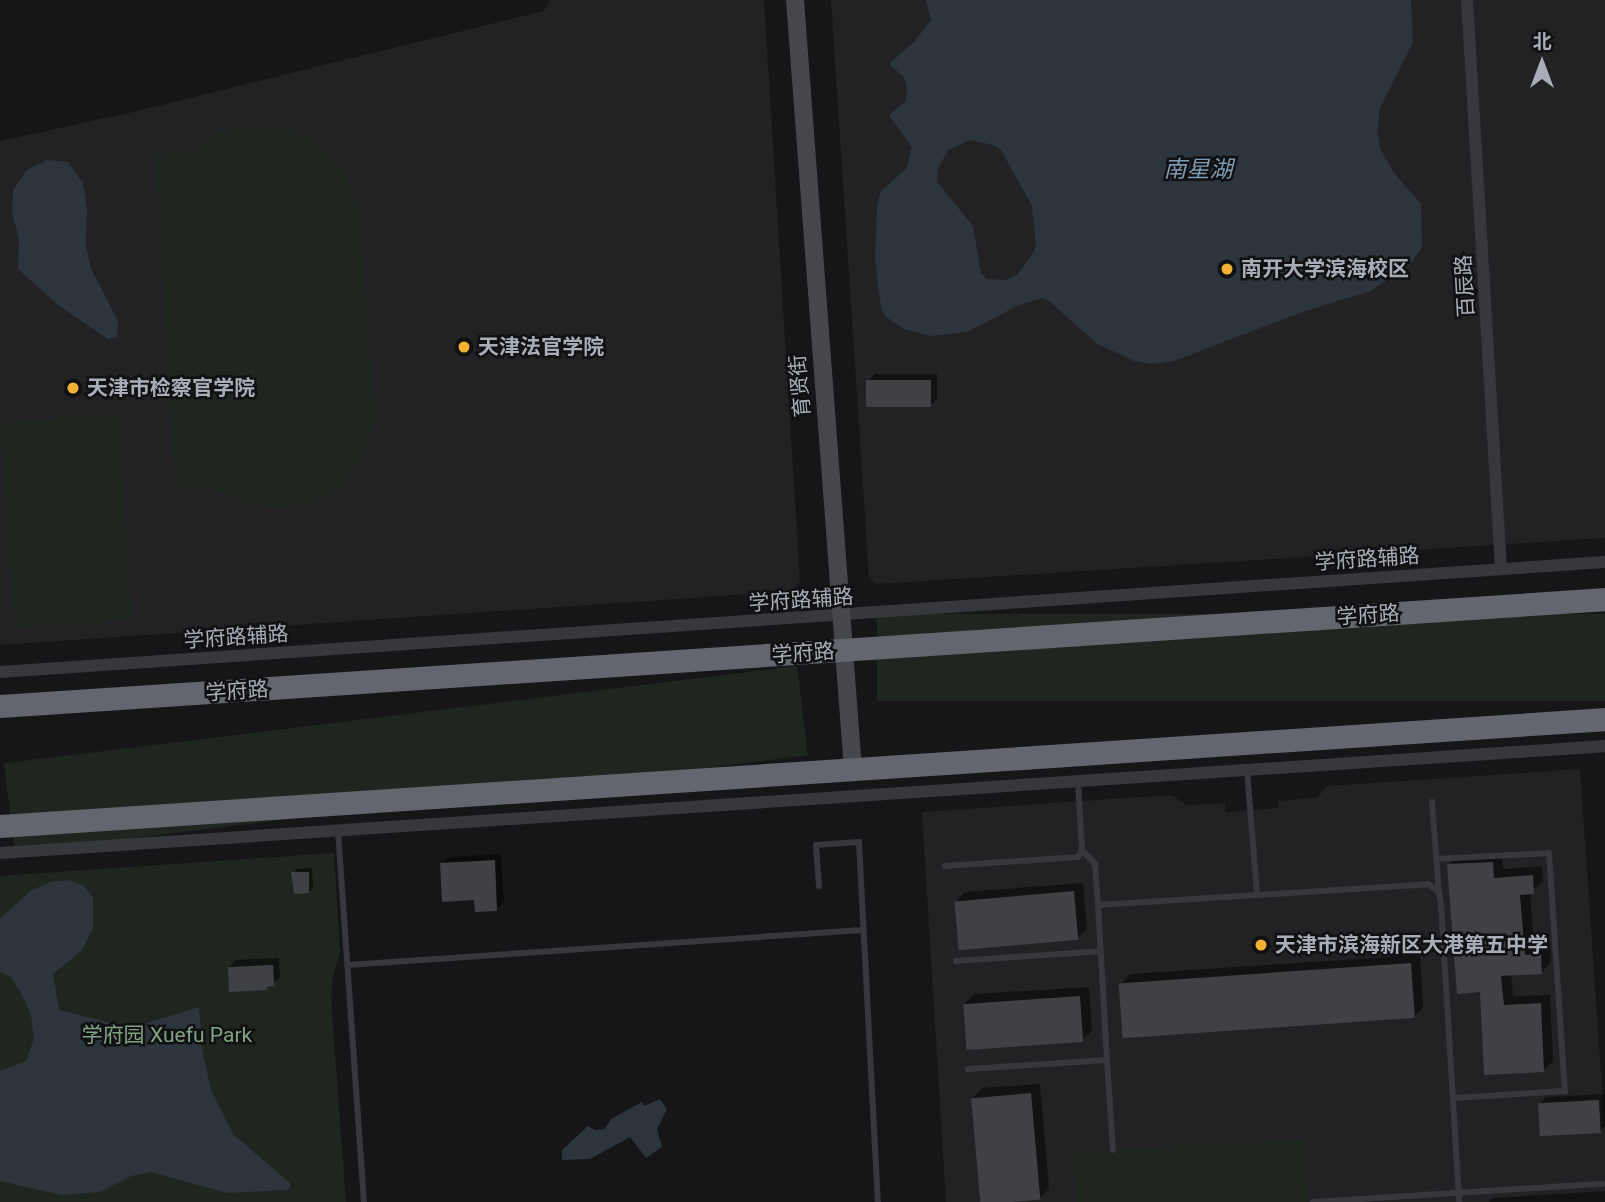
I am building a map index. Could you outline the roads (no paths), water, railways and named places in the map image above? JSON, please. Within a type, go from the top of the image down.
[{"type":"highway","name":"学府路","points":[[0,706],[1605,599]]},
{"type":"highway","points":[[0,826],[1605,719]]},
{"type":"street","name":"育贤街","points":[[795,0],[853,769]]},
{"type":"street","name":"百辰路","points":[[1467,0],[1501,569]]},
{"type":"street","name":"学府路辅路","points":[[0,672],[1605,562]]},
{"type":"street","points":[[0,853],[1605,746]]},
{"type":"lane","points":[[1247,769],[1257,895]]},
{"type":"lane","points":[[1077,781],[1082,850],[1095,864],[1114,1150]]},
{"type":"lane","points":[[1432,802],[1458,1198]]},
{"type":"lane","points":[[338,831],[364,1202]]},
{"type":"lane","points":[[818,886],[816,845],[859,842],[865,905],[862,930],[878,1202]]},
{"type":"lane","points":[[945,866],[1077,857],[1082,850]]},
{"type":"lane","points":[[1436,859],[1549,853],[1565,1091],[1453,1098]]},
{"type":"lane","points":[[1098,905],[1427,884],[1439,892]]},
{"type":"lane","points":[[348,965],[862,930]]},
{"type":"lane","points":[[956,961],[1101,951]]},
{"type":"lane","points":[[968,1069],[1107,1060]]},
{"type":"lane","points":[[1313,1202],[1458,1198],[1602,1184]]},
{"type":"water","name":"南星湖","points":[[926,0],[1411,0],[1413,42],[1380,108],[1377,131],[1381,150],[1394,173],[1421,204],[1422,247],[1411,263],[1371,291],[1305,311],[1174,361],[1154,364],[1134,361],[1096,343],[1048,300],[1041,298],[1017,306],[967,332],[930,336],[904,329],[886,317],[881,307],[875,258],[880,192],[906,169],[912,147],[889,115],[906,101],[907,88],[904,77],[889,64],[914,42],[931,20]],"holes":[[[970,140],[993,145],[1001,150],[1032,206],[1036,244],[1034,252],[1018,274],[1006,280],[987,279],[981,273],[973,226],[937,182],[938,169],[948,150]]]},
{"type":"water","points":[[47,160],[68,162],[83,183],[87,209],[86,246],[91,269],[118,321],[117,337],[108,339],[58,305],[18,269],[19,239],[12,212],[13,190],[27,170]]},
{"type":"water","points":[[69,880],[84,886],[93,898],[93,929],[81,951],[53,974],[59,1010],[130,1028],[199,1007],[202,1048],[211,1090],[234,1135],[291,1184],[288,1190],[227,1193],[151,1172],[131,1176],[100,1192],[62,1195],[0,1181],[0,1071],[26,1061],[34,1039],[31,1015],[22,995],[11,977],[0,972],[0,918],[32,890],[51,882]]},
{"type":"water","points":[[660,1099],[667,1109],[657,1129],[662,1147],[646,1158],[630,1137],[590,1159],[562,1160],[562,1150],[588,1126],[595,1130],[605,1129],[611,1119],[642,1102],[644,1106]]},
{"type":"place","name":"南开大学滨海校区","points":[[1227,269]]},
{"type":"place","name":"天津法官学院","points":[[464,347]]},
{"type":"place","name":"天津市检察官学院","points":[[73,388]]},
{"type":"place","name":"天津市滨海新区大港第五中学","points":[[1261,945]]},
{"type":"park label","name":"学府园 Xuefu Park","points":[[167,1035]]}]
